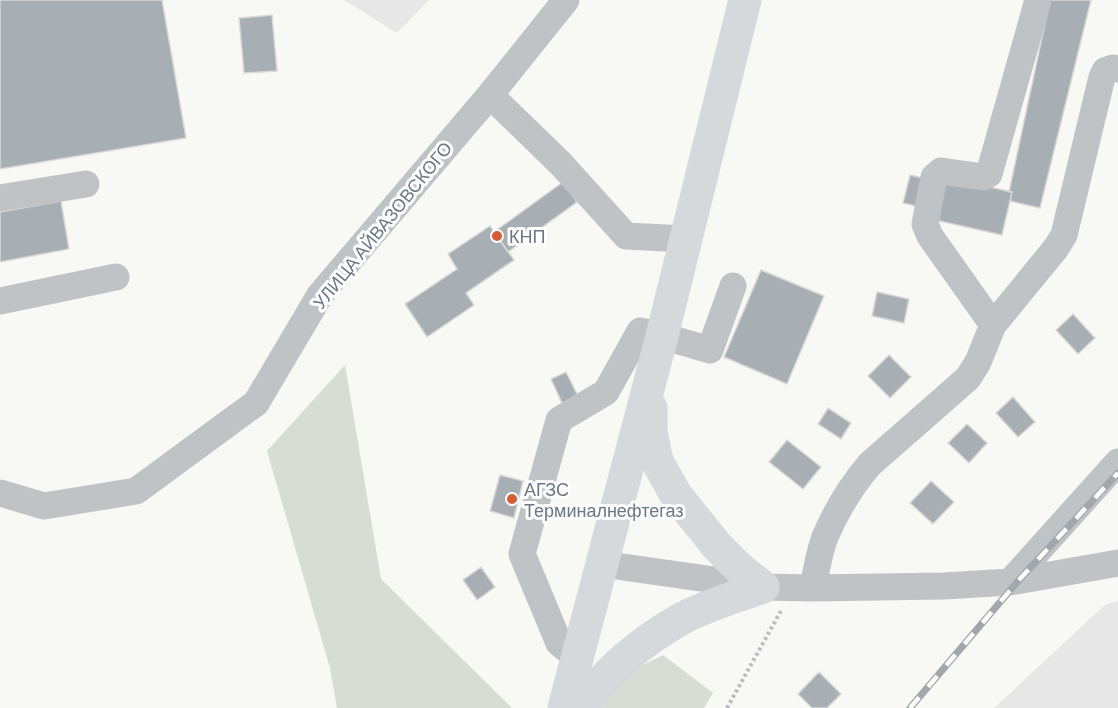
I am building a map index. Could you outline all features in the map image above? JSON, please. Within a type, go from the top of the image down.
[{"type":"main road","points":[[564,708],[662,336],[745,0]]},
{"type":"main road","points":[[651,375],[651,432],[657,461],[676,495],[717,546],[774,596]]},
{"type":"main road","points":[[582,708],[590,695],[620,662],[683,618],[711,606],[774,596]]},
{"type":"street","name":"УЛИЦА АЙВАЗОВСКОГО","points":[[0,493],[44,507],[136,491],[256,403],[320,295],[490,95],[566,0]]},
{"type":"street","points":[[993,325],[930,236],[924,224],[934,177],[941,171],[984,177],[989,174],[1038,0]]},
{"type":"street","points":[[813,588],[825,538],[857,479],[870,464],[968,378],[978,362],[993,325],[1064,235],[1102,77],[1105,71],[1118,69]]},
{"type":"street","points":[[490,95],[561,164],[626,236],[686,239]]},
{"type":"street","points":[[0,198],[86,184]]},
{"type":"street","points":[[0,301],[116,277]]},
{"type":"street","points":[[577,658],[558,643],[522,554],[559,420],[606,392],[640,331],[710,350],[733,286]]},
{"type":"street","points":[[1010,582],[1118,462]]},
{"type":"street","points":[[602,564],[774,596],[813,588],[944,586],[1010,582],[1118,563]]},
{"type":"path","points":[[727,708],[774,596]]},
{"type":"shaded area","points":[[344,0],[429,0],[397,33]]},
{"type":"shaded area","points":[[345,365],[381,579],[512,708],[337,708],[330,668],[267,451]]},
{"type":"shaded area","points":[[1118,601],[1118,708],[994,708],[1106,604]]},
{"type":"shaded area","points":[[663,655],[713,693],[704,708],[596,708],[616,678]]},
{"type":"building","points":[[0,0],[162,0],[186,138],[0,169]]},
{"type":"building","points":[[1050,0],[1091,0],[1040,208],[1010,201],[1012,192],[1009,192]]},
{"type":"building","points":[[272,15],[277,71],[244,73],[239,18]]},
{"type":"building","points":[[910,175],[927,179],[921,207],[903,203]]},
{"type":"building","points":[[945,177],[1012,192],[1002,235],[935,220]]},
{"type":"building","points":[[563,182],[577,202],[508,252],[494,232]]},
{"type":"building","points":[[61,201],[69,249],[0,262],[0,212]]},
{"type":"building","points":[[490,226],[514,260],[466,293],[474,305],[427,337],[405,304],[457,269],[448,254]]},
{"type":"building","points":[[761,270],[824,296],[787,384],[724,357]]},
{"type":"building","points":[[877,292],[909,299],[904,323],[872,316]]},
{"type":"building","points":[[1073,314],[1095,338],[1078,354],[1056,330]]},
{"type":"building","points":[[889,355],[911,377],[890,398],[868,376]]},
{"type":"building","points":[[566,372],[578,396],[562,403],[551,379]]},
{"type":"building","points":[[1013,397],[1035,422],[1018,437],[996,413]]},
{"type":"building","points":[[828,408],[851,423],[841,439],[818,424]]},
{"type":"building","points":[[967,424],[987,443],[969,463],[948,443]]},
{"type":"building","points":[[787,440],[821,467],[803,489],[769,462]]},
{"type":"building","points":[[500,475],[523,481],[514,518],[490,511]]},
{"type":"building","points":[[931,481],[954,502],[933,524],[910,503]]},
{"type":"building","points":[[481,567],[495,587],[477,600],[463,580]]},
{"type":"building","points":[[819,672],[841,694],[827,708],[812,708],[798,694]]},
{"type":"railway","points":[[910,708],[1018,581],[1118,473]]},
{"type":"place","name":"КНП","points":[[497,236]]},
{"type":"place","name":"АГЗС Терминалнефтегаз","points":[[512,499]]}]
